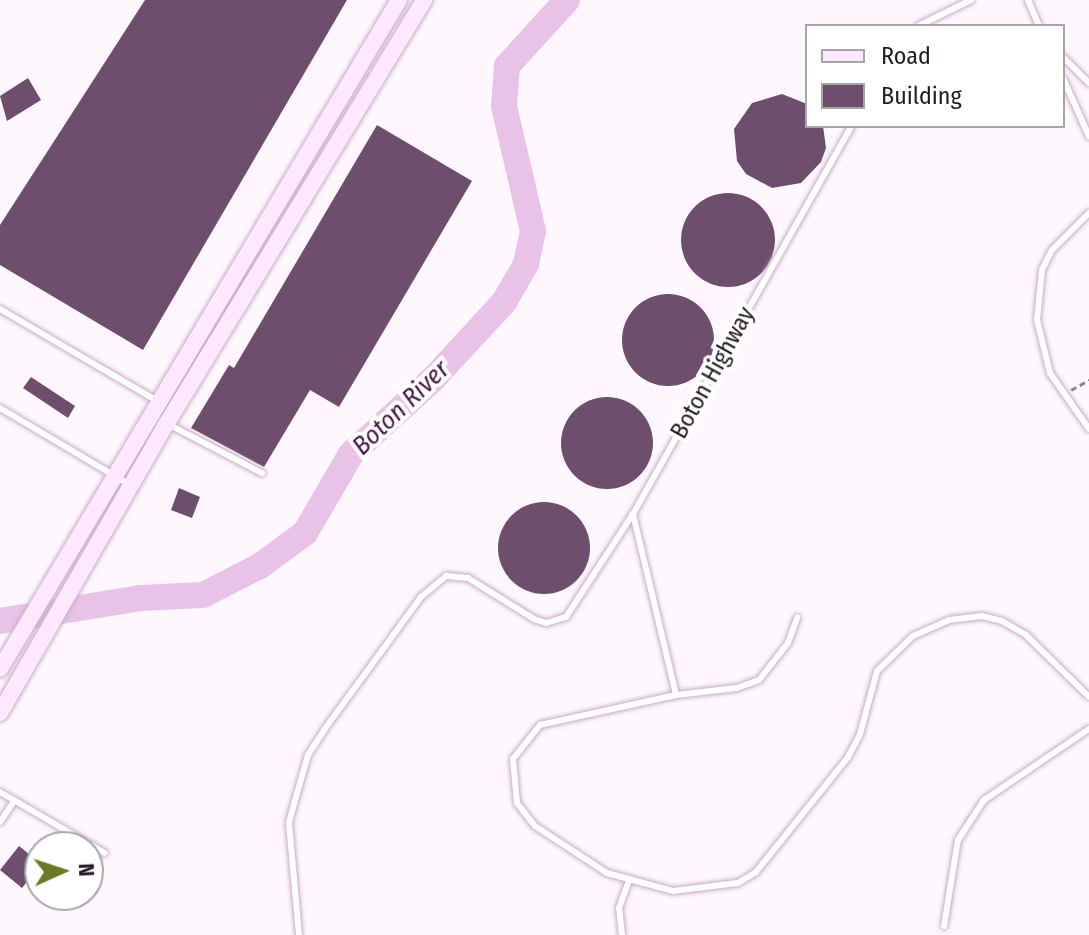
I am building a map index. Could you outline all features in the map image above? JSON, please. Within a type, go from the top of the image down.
[{"type":"street","points":[[0,669],[156,400],[399,0]]},
{"type":"street","points":[[2,710],[130,485],[424,0]]},
{"type":"lane","points":[[922,24],[971,0]]},
{"type":"lane","points":[[1028,0],[1038,24]]},
{"type":"lane","points":[[1065,59],[1089,83]]},
{"type":"lane","points":[[1065,82],[1089,136]]},
{"type":"lane","name":"Boton Highway","points":[[299,935],[289,822],[308,755],[434,583],[458,574],[534,619],[546,623],[566,617],[633,514],[851,128]]},
{"type":"lane","points":[[1089,213],[1052,250],[1038,291],[1041,345],[1050,373],[1089,429]]},
{"type":"lane","points":[[0,309],[156,400]]},
{"type":"lane","points":[[0,408],[130,485]]},
{"type":"lane","points":[[167,423],[262,473]]},
{"type":"lane","points":[[633,514],[676,695]]},
{"type":"lane","points":[[797,618],[788,643],[759,680],[737,688],[676,695],[540,725],[513,759],[517,803],[553,842],[629,880],[673,891],[700,891],[738,883],[756,872],[848,757],[860,734],[877,671],[913,636],[949,620],[982,616],[1002,621],[1026,635],[1089,697]]},
{"type":"lane","points":[[944,926],[958,840],[984,800],[1089,729]]},
{"type":"lane","points":[[0,792],[105,853]]},
{"type":"lane","points":[[0,822],[14,801]]},
{"type":"lane","points":[[622,935],[619,908],[629,880]]},
{"type":"path","points":[[1065,393],[1089,380]]},
{"type":"building","points":[[145,0],[347,0],[143,350],[0,265],[0,225]]},
{"type":"building","points":[[28,78],[41,100],[7,121],[0,96]]},
{"type":"building","points":[[782,94],[805,103],[805,128],[823,128],[826,148],[821,162],[801,183],[772,188],[746,174],[737,161],[734,129],[752,103]]},
{"type":"building","points":[[377,125],[472,181],[339,407],[310,390],[264,467],[191,428],[229,365],[234,368]]},
{"type":"building","points":[[728,193],[746,197],[761,207],[771,222],[775,240],[771,258],[761,273],[746,283],[728,287],[710,283],[695,273],[685,258],[681,240],[685,222],[695,207],[710,197]]},
{"type":"building","points":[[659,294],[677,294],[694,301],[707,314],[714,340],[707,366],[694,379],[677,386],[659,386],[642,379],[629,366],[622,349],[622,331],[629,314],[642,301]]},
{"type":"building","points":[[31,377],[75,406],[68,418],[23,388]]},
{"type":"building","points":[[598,397],[616,397],[633,404],[646,417],[653,443],[646,469],[633,482],[616,489],[598,489],[581,482],[568,469],[561,452],[561,434],[568,417],[581,404]]},
{"type":"building","points":[[179,488],[200,497],[192,518],[171,510]]},
{"type":"building","points":[[535,502],[553,502],[570,509],[583,522],[590,548],[583,574],[570,587],[553,594],[535,594],[518,587],[505,574],[498,557],[498,539],[505,522],[518,509]]},
{"type":"building","points":[[19,846],[24,850],[22,888],[0,870]]},
{"type":"waterway","name":"Boton River","points":[[0,621],[140,598],[203,595],[260,566],[305,533],[351,454],[433,379],[504,302],[526,264],[533,231],[504,106],[507,66],[567,0]]}]
